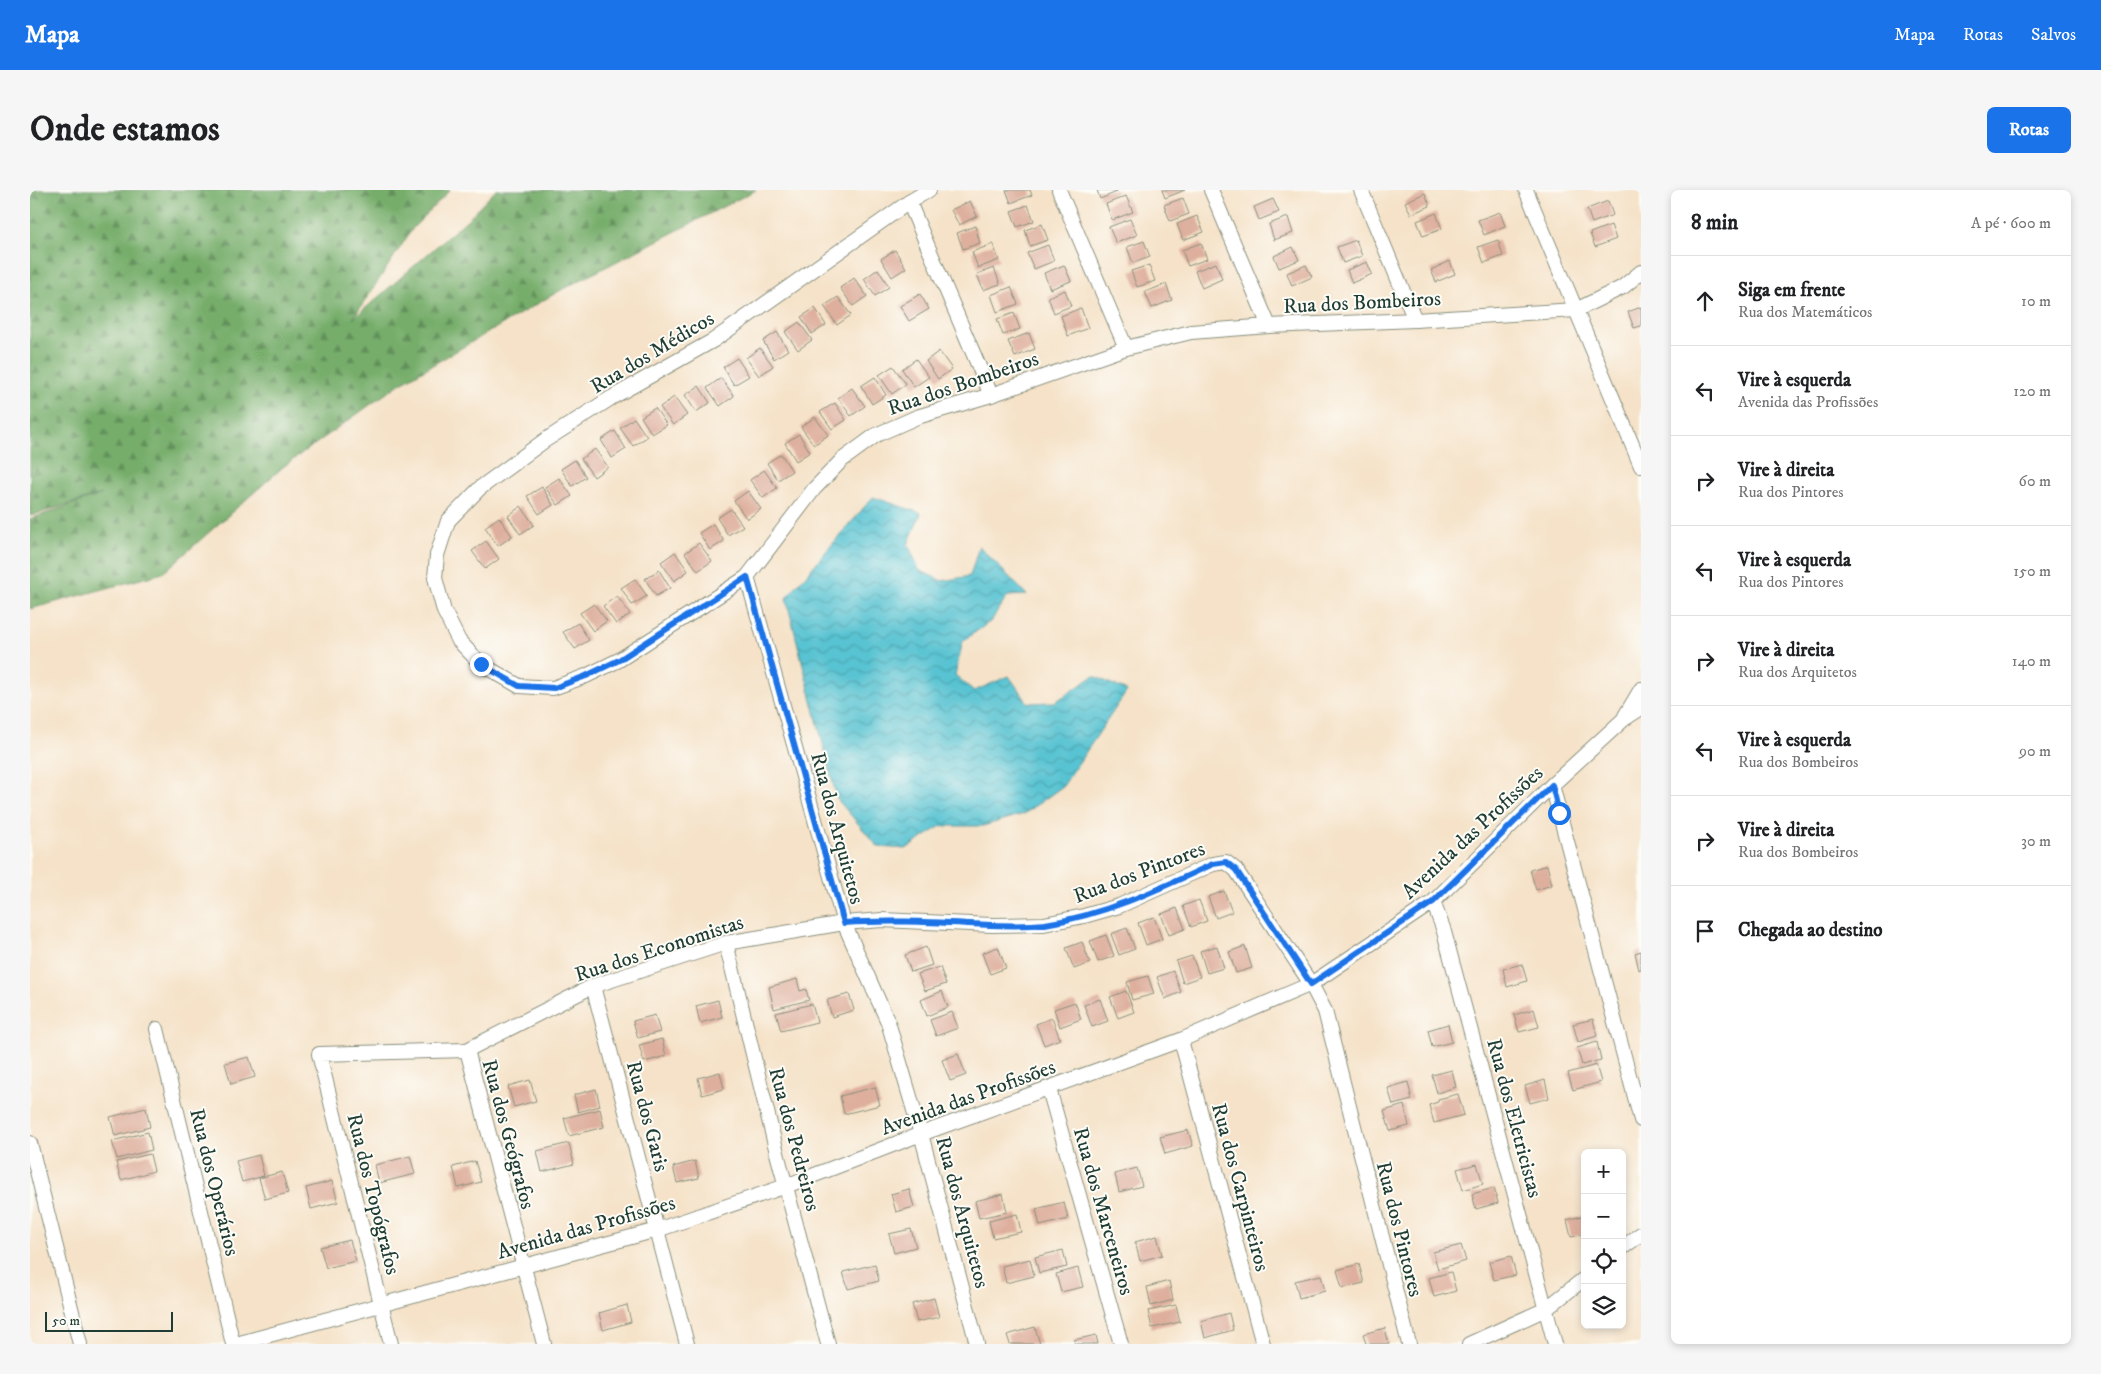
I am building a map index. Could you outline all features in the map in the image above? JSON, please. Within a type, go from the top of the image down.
[{"type":"street","name":"Rua dos Médicos","points":[[435,578],[437,555],[448,521],[480,488],[544,441],[610,398],[714,340],[909,202],[929,190]]},
{"type":"street","points":[[1059,190],[1126,348]]},
{"type":"street","points":[[1211,190],[1268,326]]},
{"type":"street","points":[[1361,190],[1415,320]]},
{"type":"street","points":[[1526,190],[1641,466]]},
{"type":"street","points":[[909,202],[991,395]]},
{"type":"street","name":"Rua dos Bombeiros","points":[[435,578],[444,611],[459,641],[481,664],[519,686],[554,688],[586,676],[619,660],[747,577],[814,488],[842,460],[876,435],[917,417],[991,395],[1126,348],[1191,332],[1268,326],[1415,320],[1576,310],[1623,287],[1641,272]]},
{"type":"street","name":"Rua dos Arquitetos","points":[[747,577],[844,923],[888,1022],[921,1134],[977,1344]]},
{"type":"street","points":[[1624,719],[1641,689]]},
{"type":"street","points":[[1624,719],[1641,708]]},
{"type":"street","name":"Avenida das Profissões","points":[[235,1344],[657,1230],[786,1186],[921,1134],[1181,1040],[1311,984],[1433,902],[1552,785],[1624,719]]},
{"type":"street","points":[[1552,785],[1641,1120]]},
{"type":"street","name":"Rua dos Pintores","points":[[844,923],[882,920],[992,925],[1044,924],[1084,916],[1118,906],[1213,864],[1226,862],[1236,870],[1311,984],[1324,1011],[1409,1344]]},
{"type":"street","name":"Rua dos Eletricistas","points":[[1433,902],[1443,928],[1555,1344]]},
{"type":"street","name":"Rua dos Economistas","points":[[319,1054],[467,1050],[593,986],[726,943],[844,923]]},
{"type":"street","name":"Rua dos Pedreiros","points":[[726,943],[786,1186],[828,1344]]},
{"type":"street","name":"Rua dos Garis","points":[[593,986],[687,1344]]},
{"type":"street","name":"Rua dos Operários","points":[[157,1028],[235,1344]]},
{"type":"street","name":"Rua dos Carpinteiros","points":[[1181,1040],[1262,1344]]},
{"type":"street","name":"Rua dos Geógrafos","points":[[467,1050],[544,1344]]},
{"type":"street","name":"Rua dos Topógrafos","points":[[319,1054],[391,1344]]},
{"type":"street","name":"Rua dos Marceneiros","points":[[1049,1089],[1121,1344]]},
{"type":"street","points":[[30,1143],[80,1344]]},
{"type":"street","points":[[1626,1245],[1641,1234]]},
{"type":"street","points":[[1469,1344],[1546,1309],[1581,1281]]},
{"type":"green space","points":[[30,190],[450,190],[413,228],[353,319],[468,219],[496,190],[756,190],[561,290],[398,385],[283,467],[163,573],[30,609],[30,519],[102,494],[30,516]]},
{"type":"water","points":[[873,497],[921,513],[908,544],[919,570],[942,581],[970,576],[979,546],[1027,595],[1008,596],[991,621],[963,641],[955,675],[974,691],[1009,676],[1028,703],[1055,702],[1094,676],[1127,691],[1063,786],[1024,814],[983,826],[941,826],[906,849],[878,847],[837,799],[786,598]]},
{"type":"building","points":[[1006,190],[1030,190],[1032,195],[1011,203]]},
{"type":"building","points":[[1097,190],[1116,190],[1117,192],[1100,199]]},
{"type":"building","points":[[1162,190],[1185,190],[1165,198]]},
{"type":"building","points":[[1425,193],[1430,206],[1411,214],[1405,202]]},
{"type":"building","points":[[1126,196],[1133,212],[1112,220],[1106,204]]},
{"type":"building","points":[[1183,198],[1189,214],[1170,221],[1164,205]]},
{"type":"building","points":[[1273,199],[1279,212],[1259,220],[1254,207]]},
{"type":"building","points":[[970,201],[977,216],[959,225],[951,210]]},
{"type":"building","points":[[1608,201],[1613,215],[1592,223],[1587,209]]},
{"type":"building","points":[[1028,205],[1034,221],[1017,227],[1011,211]]},
{"type":"building","points":[[1500,212],[1505,226],[1484,235],[1478,220]]},
{"type":"building","points":[[1436,213],[1442,229],[1423,236],[1417,221]]},
{"type":"building","points":[[1197,216],[1204,232],[1183,240],[1177,224]]},
{"type":"building","points":[[1288,217],[1293,233],[1274,240],[1269,224]]},
{"type":"building","points":[[1130,219],[1137,235],[1116,243],[1109,227]]},
{"type":"building","points":[[1042,224],[1048,240],[1030,246],[1025,230]]},
{"type":"building","points":[[1611,225],[1616,239],[1595,247],[1590,233]]},
{"type":"building","points":[[975,226],[980,243],[963,249],[957,233]]},
{"type":"building","points":[[1356,240],[1362,256],[1343,263],[1337,247]]},
{"type":"building","points":[[1498,240],[1503,256],[1484,263],[1478,247]]},
{"type":"building","points":[[1144,241],[1150,257],[1133,263],[1127,247]]},
{"type":"building","points":[[1201,243],[1207,259],[1188,266],[1182,250]]},
{"type":"building","points":[[993,244],[999,260],[978,268],[972,252]]},
{"type":"building","points":[[1048,245],[1054,261],[1034,269],[1027,253]]},
{"type":"building","points":[[1293,247],[1299,260],[1279,268],[1274,256]]},
{"type":"building","points":[[895,250],[906,268],[892,277],[881,259]]},
{"type":"building","points":[[1450,261],[1455,274],[1436,282],[1431,270]]},
{"type":"building","points":[[1367,262],[1372,274],[1352,283],[1347,270]]},
{"type":"building","points":[[1216,263],[1222,279],[1202,288],[1195,271]]},
{"type":"building","points":[[1064,265],[1071,281],[1050,289],[1044,273]]},
{"type":"building","points":[[1149,265],[1155,281],[1137,287],[1131,271]]},
{"type":"building","points":[[1306,265],[1312,277],[1292,286],[1287,273]]},
{"type":"building","points":[[994,268],[1000,284],[983,290],[977,274]]},
{"type":"building","points":[[878,269],[889,287],[875,296],[864,279]]},
{"type":"building","points":[[854,278],[867,296],[853,306],[840,288]]},
{"type":"building","points":[[1166,284],[1172,300],[1152,308],[1145,292]]},
{"type":"building","points":[[1011,287],[1018,304],[997,312],[991,295]]},
{"type":"building","points":[[1065,290],[1071,306],[1054,313],[1048,297]]},
{"type":"building","points":[[920,294],[929,309],[909,321],[900,306]]},
{"type":"building","points":[[838,297],[851,315],[837,325],[824,306]]},
{"type":"building","points":[[1641,307],[1641,326],[1634,328],[1628,312]]},
{"type":"building","points":[[815,308],[826,325],[812,334],[801,317]]},
{"type":"building","points":[[1081,308],[1088,328],[1068,336],[1061,316]]},
{"type":"building","points":[[1014,313],[1020,329],[1003,335],[997,319]]},
{"type":"building","points":[[799,322],[812,340],[798,350],[785,332]]},
{"type":"building","points":[[777,332],[788,350],[774,359],[763,341]]},
{"type":"building","points":[[1029,333],[1035,349],[1015,357],[1008,341]]},
{"type":"building","points":[[760,348],[773,366],[759,376],[746,358]]},
{"type":"building","points":[[939,351],[952,369],[938,379],[926,361]]},
{"type":"building","points":[[737,358],[749,376],[734,385],[723,367]]},
{"type":"building","points":[[916,359],[929,377],[914,387],[902,369]]},
{"type":"building","points":[[893,366],[906,384],[892,394],[879,375]]},
{"type":"building","points":[[875,377],[886,395],[872,404],[861,386]]},
{"type":"building","points":[[721,378],[734,396],[720,406],[707,388]]},
{"type":"building","points":[[699,386],[710,403],[696,412],[685,395]]},
{"type":"building","points":[[852,388],[865,406],[851,416],[838,398]]},
{"type":"building","points":[[674,397],[687,415],[673,425],[660,407]]},
{"type":"building","points":[[835,403],[846,420],[832,429],[820,412]]},
{"type":"building","points":[[655,408],[667,425],[652,434],[641,417]]},
{"type":"building","points":[[815,417],[828,435],[814,445],[801,427]]},
{"type":"building","points":[[634,418],[647,437],[633,446],[620,428]]},
{"type":"building","points":[[615,431],[626,449],[612,458],[601,440]]},
{"type":"building","points":[[799,434],[810,452],[796,461],[785,443]]},
{"type":"building","points":[[595,449],[608,467],[594,477],[581,459]]},
{"type":"building","points":[[781,454],[792,471],[778,480],[767,463]]},
{"type":"building","points":[[575,460],[586,477],[572,486],[561,469]]},
{"type":"building","points":[[764,470],[777,488],[763,498],[750,480]]},
{"type":"building","points":[[559,478],[572,496],[558,505],[545,487]]},
{"type":"building","points":[[542,487],[553,505],[539,514],[527,496]]},
{"type":"building","points":[[748,491],[761,509],[747,519],[734,501]]},
{"type":"building","points":[[521,506],[534,525],[520,534],[508,516]]},
{"type":"building","points":[[731,509],[743,526],[728,535],[717,518]]},
{"type":"building","points":[[499,517],[512,536],[498,546],[485,527]]},
{"type":"building","points":[[713,524],[724,541],[710,550],[699,533]]},
{"type":"building","points":[[486,541],[499,559],[485,569],[472,551]]},
{"type":"building","points":[[699,543],[712,561],[698,571],[685,553]]},
{"type":"building","points":[[675,552],[688,571],[674,581],[661,562]]},
{"type":"building","points":[[659,570],[670,588],[656,596],[645,579]]},
{"type":"building","points":[[635,579],[647,596],[632,605],[621,588]]},
{"type":"building","points":[[617,596],[630,614],[616,624],[603,606]]},
{"type":"building","points":[[594,604],[607,621],[593,631],[580,613]]},
{"type":"building","points":[[578,623],[589,640],[575,649],[563,632]]},
{"type":"building","points":[[1547,865],[1552,885],[1536,890],[1530,870]]},
{"type":"building","points":[[1224,891],[1232,912],[1216,918],[1208,897]]},
{"type":"building","points":[[1199,900],[1207,921],[1191,927],[1183,906]]},
{"type":"building","points":[[1177,908],[1185,929],[1169,935],[1161,914]]},
{"type":"building","points":[[1154,917],[1162,939],[1146,945],[1138,923]]},
{"type":"building","points":[[1127,928],[1135,949],[1119,955],[1111,934]]},
{"type":"building","points":[[1106,935],[1114,956],[1098,962],[1090,941]]},
{"type":"building","points":[[1082,942],[1090,963],[1074,969],[1066,948]]},
{"type":"building","points":[[1217,946],[1224,968],[1207,973],[1200,951]]},
{"type":"building","points":[[1245,946],[1252,968],[1236,973],[1229,952]]},
{"type":"building","points":[[926,947],[932,965],[911,972],[905,955]]},
{"type":"building","points":[[998,947],[1006,968],[990,974],[982,953]]},
{"type":"building","points":[[1641,951],[1641,969],[1639,970],[1635,953]]},
{"type":"building","points":[[1192,956],[1200,977],[1183,983],[1176,961]]},
{"type":"building","points":[[1522,964],[1527,981],[1507,987],[1503,969]]},
{"type":"building","points":[[940,967],[946,984],[925,991],[918,974]]},
{"type":"building","points":[[1173,971],[1181,992],[1165,999],[1157,977]]},
{"type":"building","points":[[1148,976],[1154,994],[1132,1000],[1127,982]]},
{"type":"building","points":[[797,979],[800,991],[806,989],[809,1000],[774,1009],[769,987]]},
{"type":"building","points":[[942,991],[948,1007],[927,1016],[921,1000]]},
{"type":"building","points":[[1126,991],[1134,1012],[1118,1018],[1110,997]]},
{"type":"building","points":[[849,994],[854,1010],[832,1017],[827,1000]]},
{"type":"building","points":[[1100,999],[1108,1021],[1092,1027],[1084,1005]]},
{"type":"building","points":[[718,1000],[722,1017],[700,1023],[696,1006]]},
{"type":"building","points":[[1075,1002],[1081,1019],[1060,1027],[1054,1009]]},
{"type":"building","points":[[812,1004],[817,1022],[781,1031],[776,1013]]},
{"type":"building","points":[[1534,1009],[1539,1027],[1519,1032],[1514,1015]]},
{"type":"building","points":[[952,1012],[958,1028],[936,1036],[930,1020]]},
{"type":"building","points":[[655,1015],[660,1032],[638,1038],[633,1021]]},
{"type":"building","points":[[1052,1018],[1060,1039],[1044,1045],[1036,1024]]},
{"type":"building","points":[[1593,1019],[1597,1036],[1578,1042],[1573,1024]]},
{"type":"building","points":[[1448,1024],[1452,1042],[1432,1047],[1428,1030]]},
{"type":"building","points":[[662,1039],[666,1056],[644,1062],[639,1045]]},
{"type":"building","points":[[1597,1042],[1601,1060],[1582,1065],[1577,1048]]},
{"type":"building","points":[[958,1054],[966,1075],[950,1081],[942,1060]]},
{"type":"building","points":[[249,1057],[255,1077],[231,1084],[225,1063]]},
{"type":"building","points":[[1596,1065],[1601,1082],[1573,1090],[1568,1073]]},
{"type":"building","points":[[1452,1070],[1456,1087],[1437,1093],[1432,1075]]},
{"type":"building","points":[[720,1072],[724,1089],[702,1095],[698,1078]]},
{"type":"building","points":[[530,1080],[536,1101],[514,1107],[508,1086]]},
{"type":"building","points":[[1545,1080],[1549,1098],[1530,1103],[1525,1086]]},
{"type":"building","points":[[1408,1082],[1412,1100],[1393,1105],[1388,1088]]},
{"type":"building","points":[[875,1087],[880,1105],[844,1114],[840,1096]]},
{"type":"building","points":[[596,1089],[600,1106],[578,1112],[574,1095]]},
{"type":"building","points":[[1458,1094],[1464,1115],[1434,1123],[1429,1105],[1438,1102],[1438,1099]]},
{"type":"building","points":[[1404,1105],[1409,1126],[1390,1131],[1384,1111]]},
{"type":"building","points":[[146,1108],[150,1127],[115,1136],[110,1117]]},
{"type":"building","points":[[600,1109],[604,1127],[569,1136],[564,1118]]},
{"type":"building","points":[[1188,1130],[1193,1146],[1165,1154],[1160,1137]]},
{"type":"building","points":[[148,1132],[152,1150],[117,1159],[112,1141]]},
{"type":"building","points":[[569,1143],[574,1164],[542,1172],[537,1151]]},
{"type":"building","points":[[150,1154],[154,1171],[121,1180],[116,1162]]},
{"type":"building","points":[[259,1155],[264,1176],[242,1182],[236,1161]]},
{"type":"building","points":[[410,1156],[415,1174],[379,1183],[375,1165]]},
{"type":"building","points":[[475,1161],[481,1182],[458,1188],[453,1167]]},
{"type":"building","points":[[695,1161],[699,1178],[677,1183],[673,1167]]},
{"type":"building","points":[[1477,1164],[1483,1184],[1463,1190],[1457,1169]]},
{"type":"building","points":[[1137,1168],[1142,1186],[1119,1192],[1115,1174]]},
{"type":"building","points":[[282,1172],[288,1193],[265,1199],[259,1178]]},
{"type":"building","points":[[332,1181],[338,1202],[311,1209],[306,1188]]},
{"type":"building","points":[[1494,1188],[1498,1203],[1476,1209],[1472,1194]]},
{"type":"building","points":[[909,1189],[914,1207],[896,1212],[891,1194]]},
{"type":"building","points":[[1003,1194],[1007,1212],[979,1218],[975,1201]]},
{"type":"building","points":[[1064,1202],[1068,1219],[1040,1226],[1036,1209]]},
{"type":"building","points":[[1017,1214],[1021,1232],[993,1238],[989,1221]]},
{"type":"building","points":[[1581,1216],[1581,1235],[1571,1237],[1567,1220]]},
{"type":"building","points":[[911,1229],[916,1247],[894,1253],[889,1234]]},
{"type":"building","points":[[1157,1236],[1162,1255],[1140,1261],[1135,1242]]},
{"type":"building","points":[[350,1240],[356,1261],[326,1268],[320,1247]]},
{"type":"building","points":[[1461,1245],[1466,1261],[1438,1269],[1433,1252]]},
{"type":"building","points":[[1063,1250],[1067,1267],[1039,1273],[1035,1257]]},
{"type":"building","points":[[1511,1256],[1516,1275],[1494,1280],[1489,1262]]},
{"type":"building","points":[[1030,1259],[1034,1276],[1006,1283],[1002,1266]]},
{"type":"building","points":[[875,1264],[879,1281],[848,1289],[843,1272]]},
{"type":"building","points":[[1359,1264],[1364,1283],[1342,1288],[1337,1270]]},
{"type":"building","points":[[1078,1268],[1083,1287],[1061,1292],[1056,1274]]},
{"type":"building","points":[[1451,1272],[1456,1291],[1434,1297],[1429,1278]]},
{"type":"building","points":[[1321,1275],[1325,1291],[1299,1298],[1295,1281]]},
{"type":"building","points":[[1169,1281],[1173,1300],[1151,1306],[1147,1287]]},
{"type":"building","points":[[934,1298],[939,1317],[917,1322],[912,1304]]},
{"type":"building","points":[[627,1305],[631,1322],[603,1330],[599,1313]]},
{"type":"building","points":[[1176,1305],[1180,1322],[1152,1328],[1148,1311]]},
{"type":"building","points":[[1229,1313],[1233,1330],[1205,1338],[1201,1321]]},
{"type":"building","points":[[1035,1327],[1040,1344],[1010,1344],[1007,1335]]},
{"type":"building","points":[[1385,1328],[1389,1344],[1366,1344],[1363,1334]]},
{"type":"building","points":[[1096,1335],[1098,1344],[1075,1344],[1074,1340]]},
{"type":"route","points":[[481,664],[519,686],[554,688],[586,676],[619,660],[747,577],[844,923],[882,920],[992,925],[1044,924],[1084,916],[1118,906],[1213,864],[1226,862],[1236,870],[1311,984],[1433,902],[1552,785],[1559,813]]}]
